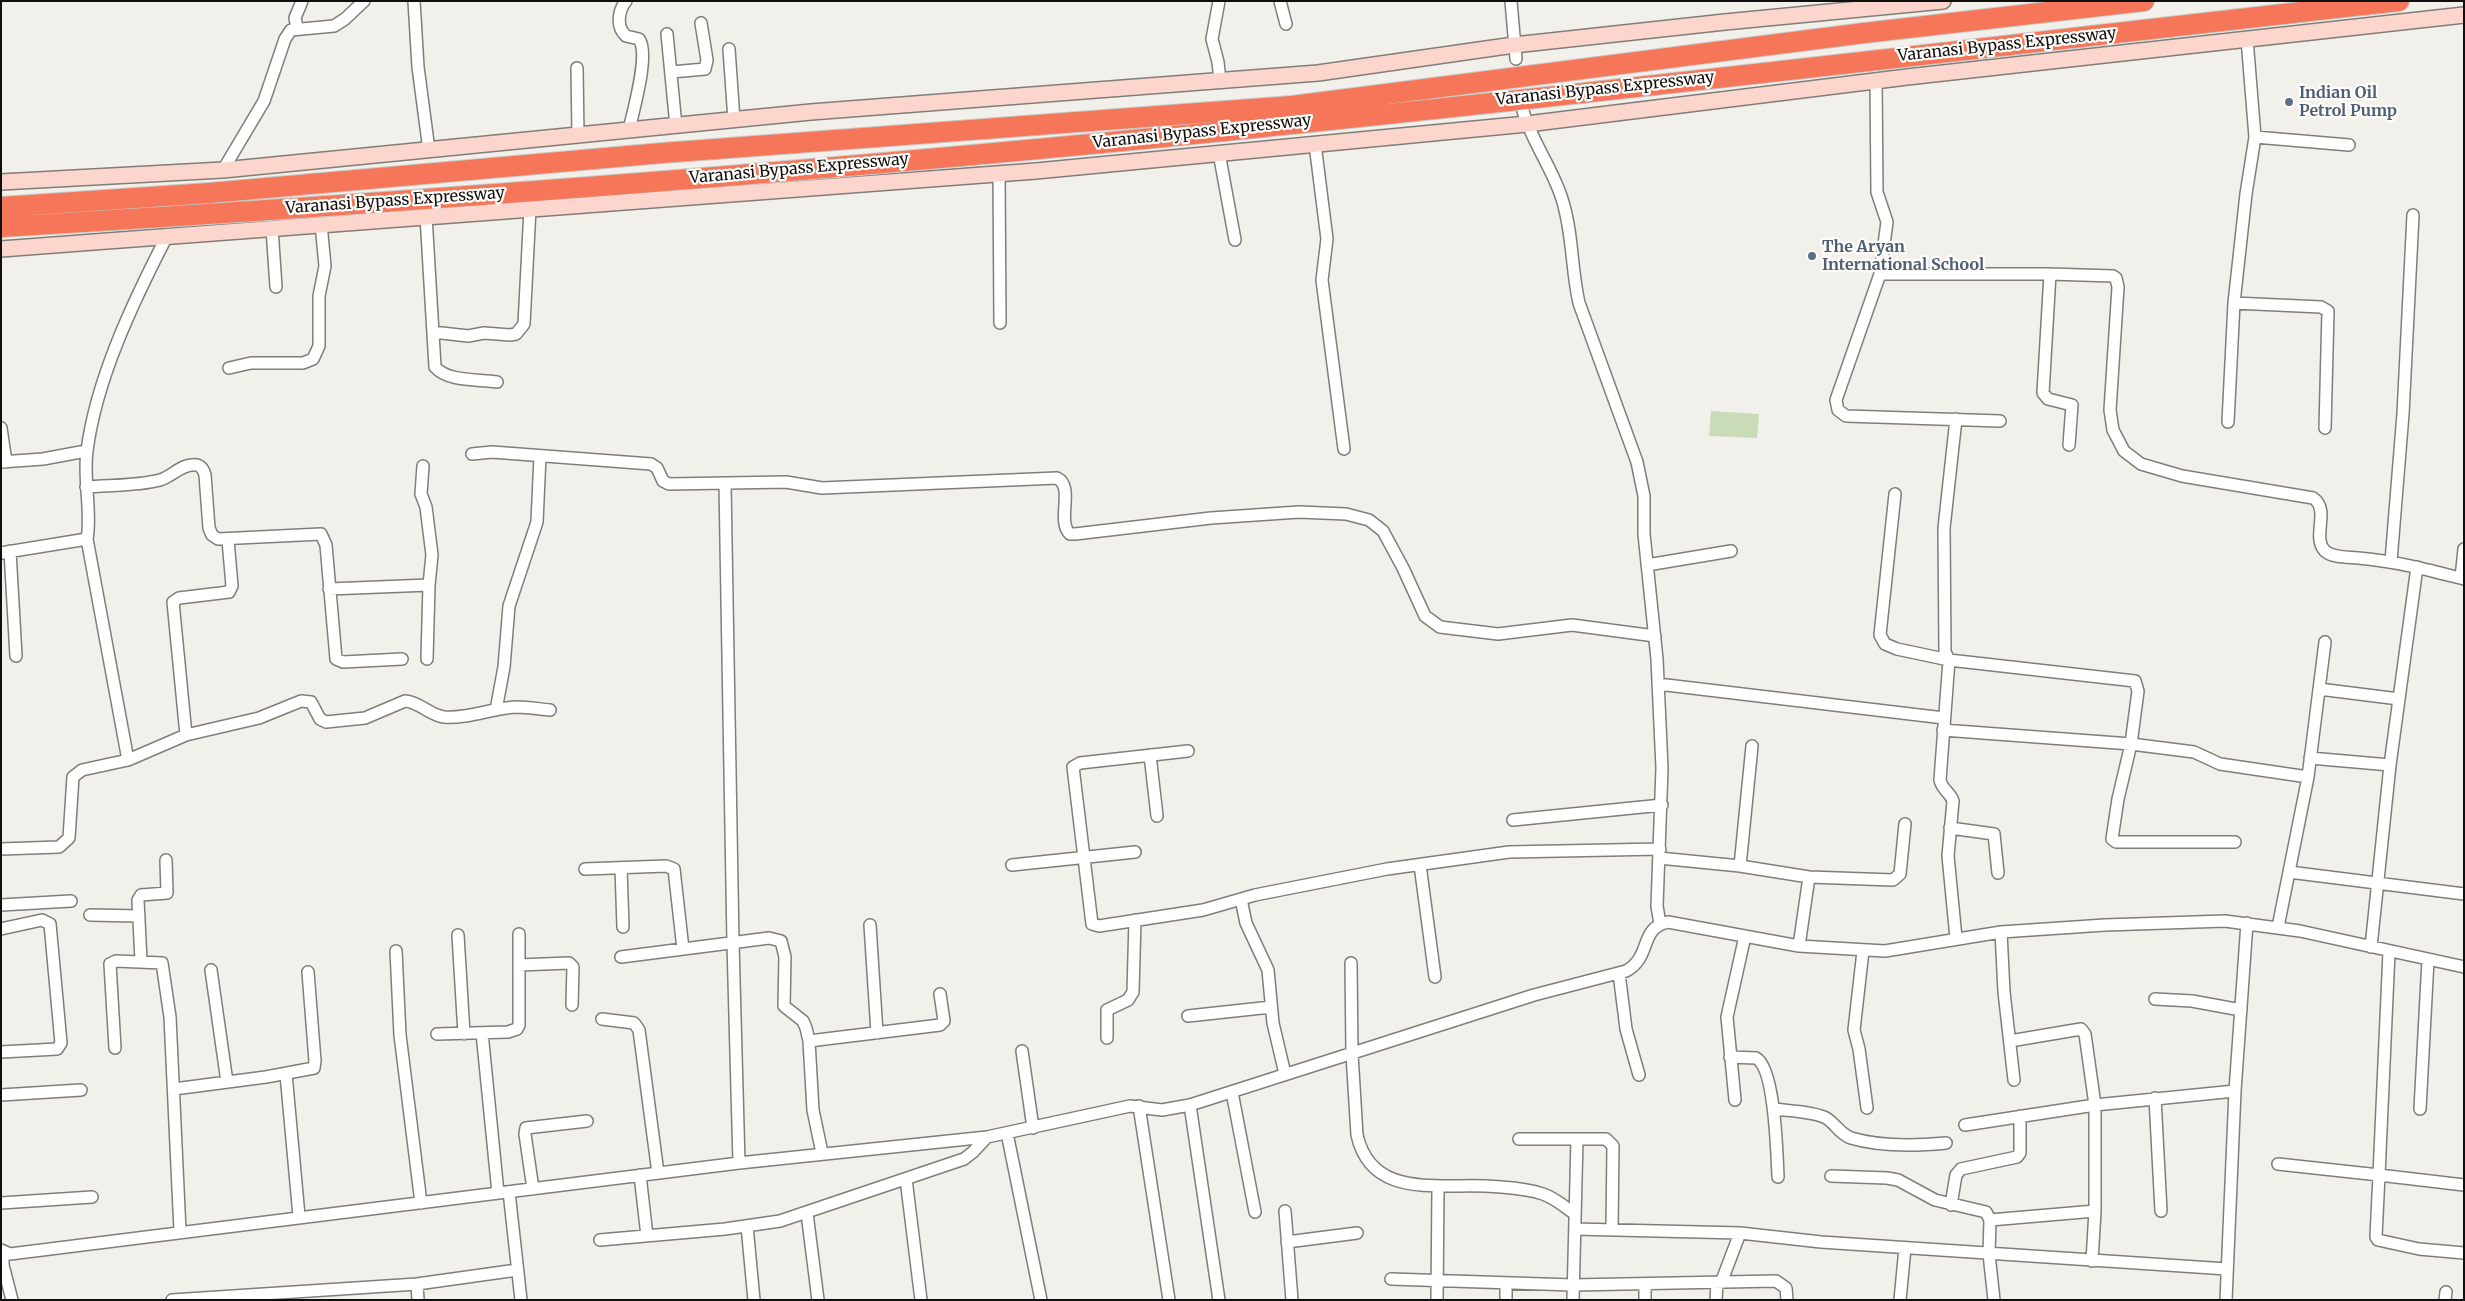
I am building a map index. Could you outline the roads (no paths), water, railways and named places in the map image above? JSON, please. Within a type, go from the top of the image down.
[{"type":"highway","name":"Varanasi Bypass Expressway","points":[[1,207],[209,192],[662,153],[1292,106],[1864,33],[2144,1]]},
{"type":"highway","name":"Varanasi Bypass Expressway","points":[[1,227],[235,213],[668,180],[1244,129],[2399,1]]},
{"type":"street","points":[[297,27],[295,18],[302,1]]},
{"type":"street","points":[[223,170],[264,101],[287,34],[297,27],[334,26],[345,19],[364,1]]},
{"type":"street","points":[[414,1],[418,67],[429,150]]},
{"type":"street","points":[[626,1],[620,12],[620,28],[626,36],[639,39],[643,48],[629,130]]},
{"type":"street","points":[[1219,1],[1212,40],[1218,62],[1220,81]]},
{"type":"street","points":[[1280,1],[1286,24]]},
{"type":"street","points":[[1511,1],[1515,52]]},
{"type":"street","points":[[1,182],[223,170],[734,120],[1318,73],[1515,52],[1725,22],[1943,1]]},
{"type":"street","points":[[1,249],[999,174],[1314,144],[1524,117],[1876,82],[2464,15]]},
{"type":"street","points":[[672,72],[701,70],[707,65],[701,23]]},
{"type":"street","points":[[667,34],[676,126]]},
{"type":"street","points":[[2228,422],[2234,303],[2246,194],[2255,137],[2247,39]]},
{"type":"street","points":[[729,49],[734,120]]},
{"type":"street","points":[[578,68],[578,135]]},
{"type":"street","points":[[1876,82],[1877,192],[1886,222],[1880,274],[1836,400],[1838,410],[1846,416],[2000,421]]},
{"type":"street","points":[[1524,117],[1562,197],[1570,232],[1572,275],[1579,302],[1639,470],[1644,496],[1647,565],[1658,684],[1662,805],[1657,906],[1660,924]]},
{"type":"street","points":[[2255,137],[2349,145]]},
{"type":"street","points":[[1314,144],[1327,239],[1322,280],[1344,449]]},
{"type":"street","points":[[1219,153],[1235,240]]},
{"type":"street","points":[[999,174],[1000,323]]},
{"type":"street","points":[[433,332],[468,336],[484,333],[510,336],[520,330],[524,324],[530,208]]},
{"type":"street","points":[[2391,561],[2403,414],[2413,215]]},
{"type":"street","points":[[426,216],[435,366],[440,373],[449,376],[497,382]]},
{"type":"street","points":[[229,368],[251,363],[303,363],[309,362],[316,355],[320,340],[319,289],[325,266],[321,224]]},
{"type":"street","points":[[272,228],[276,287]]},
{"type":"street","points":[[128,760],[87,539],[86,451],[104,380],[136,296],[167,236]]},
{"type":"street","points":[[1880,274],[2113,276],[2118,282],[2110,410],[2113,430],[2124,450],[2141,464],[2182,476],[2313,498],[2320,504],[2321,541],[2326,552],[2332,555],[2391,561],[2462,579],[2464,549]]},
{"type":"street","points":[[2050,274],[2043,393],[2048,399],[2072,405],[2069,445]]},
{"type":"street","points":[[2234,303],[2320,307],[2328,311],[2325,428]]},
{"type":"street","points":[[1956,420],[1944,528],[1945,652],[1949,660],[1940,780],[1943,789],[1953,801],[1948,856],[1956,938]]},
{"type":"street","points":[[1,428],[4,462],[43,459],[86,451]]},
{"type":"street","points":[[472,454],[492,452],[651,464],[657,468],[663,481],[669,484],[786,482],[822,488],[1057,478],[1064,487],[1065,528],[1070,534],[1210,518],[1299,512],[1346,514],[1369,520],[1383,531],[1403,568],[1424,616],[1440,626],[1498,634],[1572,625],[1655,636]]},
{"type":"street","points":[[496,710],[504,667],[509,606],[537,522],[540,456]]},
{"type":"street","points":[[86,487],[152,482],[170,476],[190,464],[198,465],[205,476],[209,528],[212,535],[218,539],[321,534],[326,545],[336,659],[343,662],[402,659]]},
{"type":"street","points":[[423,466],[421,494],[432,548],[427,659]]},
{"type":"street","points":[[724,484],[739,1163]]},
{"type":"street","points":[[1895,494],[1880,635],[1885,644],[1897,649],[1949,660],[2135,681],[2138,690],[2131,744],[2118,799],[2112,835],[2114,841],[2235,842]]},
{"type":"street","points":[[16,656],[6,552],[87,539]]},
{"type":"street","points":[[186,735],[173,602],[179,598],[225,593],[231,590],[228,540]]},
{"type":"street","points":[[1647,565],[1731,551]]},
{"type":"street","points":[[2371,947],[2390,765],[2417,567]]},
{"type":"street","points":[[329,589],[429,584]]},
{"type":"street","points":[[2278,927],[2308,777],[2325,642]]},
{"type":"street","points":[[1658,684],[1944,718]]},
{"type":"street","points":[[2319,689],[2399,699]]},
{"type":"street","points":[[1,849],[59,847],[64,845],[69,838],[73,776],[82,770],[128,760],[186,735],[259,718],[301,701],[311,702],[320,719],[326,722],[365,718],[405,701],[412,701],[435,715],[443,717],[464,716],[515,707],[550,710]]},
{"type":"street","points":[[1943,730],[2131,744],[2194,752],[2220,764],[2308,777]]},
{"type":"street","points":[[1740,866],[1752,746]]},
{"type":"street","points":[[1188,751],[1080,763],[1073,767],[1092,924],[1099,926],[1203,910],[1311,883],[1509,852],[1660,854],[1809,877],[1887,880],[1898,878],[1906,824]]},
{"type":"street","points":[[1150,755],[1157,816]]},
{"type":"street","points":[[2310,758],[2390,765]]},
{"type":"street","points":[[1513,820],[1662,805]]},
{"type":"street","points":[[1950,828],[1994,834],[1998,873]]},
{"type":"street","points":[[1012,865],[1135,852]]},
{"type":"street","points":[[141,961],[138,900],[141,895],[165,894],[168,891],[166,860]]},
{"type":"street","points":[[1420,865],[1435,977]]},
{"type":"street","points":[[586,869],[666,866],[674,869],[683,950]]},
{"type":"street","points":[[621,868],[623,927]]},
{"type":"street","points":[[2289,872],[2464,894]]},
{"type":"street","points":[[1799,946],[1809,877]]},
{"type":"street","points":[[1241,899],[1246,923],[1266,963],[1271,1007],[1285,1074]]},
{"type":"street","points":[[1,905],[71,901]]},
{"type":"street","points":[[90,915],[139,916]]},
{"type":"street","points":[[1,929],[42,920],[50,924],[61,1043],[57,1049],[1,1052]]},
{"type":"street","points":[[1107,1038],[1107,1010],[1128,1000],[1133,992],[1135,920]]},
{"type":"street","points":[[12,1300],[3,1265],[2,1251],[10,1254],[299,1216],[421,1203],[822,1153],[987,1137],[1130,1106],[1162,1110],[1190,1106],[1534,995],[1619,973],[1635,966],[1641,959],[1650,933],[1660,924],[1668,922],[1799,946],[1863,951],[1908,948],[1956,938],[2001,932],[2105,925],[2247,922],[2464,967]]},
{"type":"street","points":[[2226,1300],[2235,1091],[2247,922]]},
{"type":"street","points":[[870,925],[877,1033]]},
{"type":"street","points":[[2001,932],[2004,992],[2014,1080]]},
{"type":"street","points":[[437,1034],[482,1034],[508,1032],[517,1029],[519,1025],[519,934]]},
{"type":"street","points":[[458,935],[464,1034]]},
{"type":"street","points":[[1735,1100],[1727,1028],[1728,1009],[1745,936]]},
{"type":"street","points":[[621,957],[769,938],[781,941],[785,956],[784,1006],[788,1012],[803,1021],[809,1041],[813,1110],[822,1153]]},
{"type":"street","points":[[396,951],[400,1035],[421,1203]]},
{"type":"street","points":[[1863,951],[1854,1030],[1859,1049],[1867,1108]]},
{"type":"street","points":[[2388,952],[2376,1237],[2378,1240],[2419,1249],[2464,1253]]},
{"type":"street","points":[[2420,1109],[2428,960]]},
{"type":"street","points":[[115,1048],[110,964],[116,961],[159,961],[164,967],[170,1017],[180,1231]]},
{"type":"street","points":[[519,965],[569,963],[572,967],[572,1005]]},
{"type":"street","points":[[1351,963],[1352,1054],[1357,1135],[1360,1146],[1376,1170],[1387,1177],[1419,1186],[1460,1186],[1529,1191],[1556,1200],[1575,1214]]},
{"type":"street","points":[[211,970],[227,1082]]},
{"type":"street","points":[[174,1089],[286,1074],[310,1070],[315,1066],[308,972]]},
{"type":"street","points":[[1619,973],[1626,1029],[1639,1075]]},
{"type":"street","points":[[809,1041],[943,1024],[940,994]]},
{"type":"street","points":[[2155,999],[2192,1001],[2241,1010]]},
{"type":"street","points":[[1188,1016],[1271,1007]]},
{"type":"street","points":[[602,1019],[634,1023],[639,1030],[658,1174]]},
{"type":"street","points":[[2010,1041],[2081,1028],[2084,1030],[2095,1105],[2095,1211],[2092,1261]]},
{"type":"street","points":[[482,1034],[503,1192],[518,1270],[521,1300]]},
{"type":"street","points":[[1022,1051],[1033,1128]]},
{"type":"street","points":[[1730,1057],[1756,1058],[1761,1060],[1774,1109],[1778,1177]]},
{"type":"street","points":[[286,1074],[299,1216]]},
{"type":"street","points":[[1,1095],[81,1090]]},
{"type":"street","points":[[1965,1124],[2095,1105],[2235,1091]]},
{"type":"street","points":[[1232,1092],[1254,1212]]},
{"type":"street","points":[[2155,1098],[2161,1211]]},
{"type":"street","points":[[1139,1106],[1168,1300]]},
{"type":"street","points":[[1190,1106],[1220,1300]]},
{"type":"street","points":[[1774,1109],[1824,1117],[1843,1135],[1851,1138],[1889,1145],[1946,1143]]},
{"type":"street","points":[[1951,1205],[1956,1175],[1961,1169],[2017,1157],[2020,1153],[2020,1116]]},
{"type":"street","points":[[533,1189],[525,1134],[526,1128],[587,1121]]},
{"type":"street","points":[[1007,1133],[1041,1300]]},
{"type":"street","points":[[600,1240],[747,1226],[780,1221],[964,1159],[974,1152],[987,1137]]},
{"type":"street","points":[[1519,1138],[1606,1139],[1613,1146],[1612,1229]]},
{"type":"street","points":[[1573,1300],[1577,1139]]},
{"type":"street","points":[[2278,1164],[2464,1185]]},
{"type":"street","points":[[640,1175],[647,1236]]},
{"type":"street","points":[[1831,1176],[1898,1180],[1935,1200],[1951,1205],[1983,1210],[1989,1215],[1990,1220],[1989,1254],[1994,1300]]},
{"type":"street","points":[[906,1179],[921,1300]]},
{"type":"street","points":[[1436,1300],[1438,1281],[1438,1187]]},
{"type":"street","points":[[1,1203],[92,1197]]},
{"type":"street","points":[[1285,1211],[1292,1300]]},
{"type":"street","points":[[1990,1220],[2095,1211]]},
{"type":"street","points":[[808,1213],[818,1300]]},
{"type":"street","points":[[747,1226],[754,1300]]},
{"type":"street","points":[[1575,1229],[1740,1233],[1905,1248],[2227,1268]]},
{"type":"street","points":[[1287,1242],[1357,1233]]},
{"type":"street","points":[[1716,1300],[1719,1283],[1740,1233]]},
{"type":"street","points":[[1900,1300],[1905,1248]]},
{"type":"street","points":[[172,1300],[318,1295],[518,1270]]},
{"type":"street","points":[[1391,1279],[1574,1285],[1776,1281],[1786,1288],[1787,1300]]},
{"type":"street","points":[[1506,1283],[1506,1300]]},
{"type":"street","points":[[417,1284],[418,1300]]},
{"type":"street","points":[[1645,1285],[1645,1300]]},
{"type":"place","name":"Indian Oil Petrol Pump","points":[[2289,102]]},
{"type":"place","name":"The Aryan International School","points":[[1812,256]]}]
